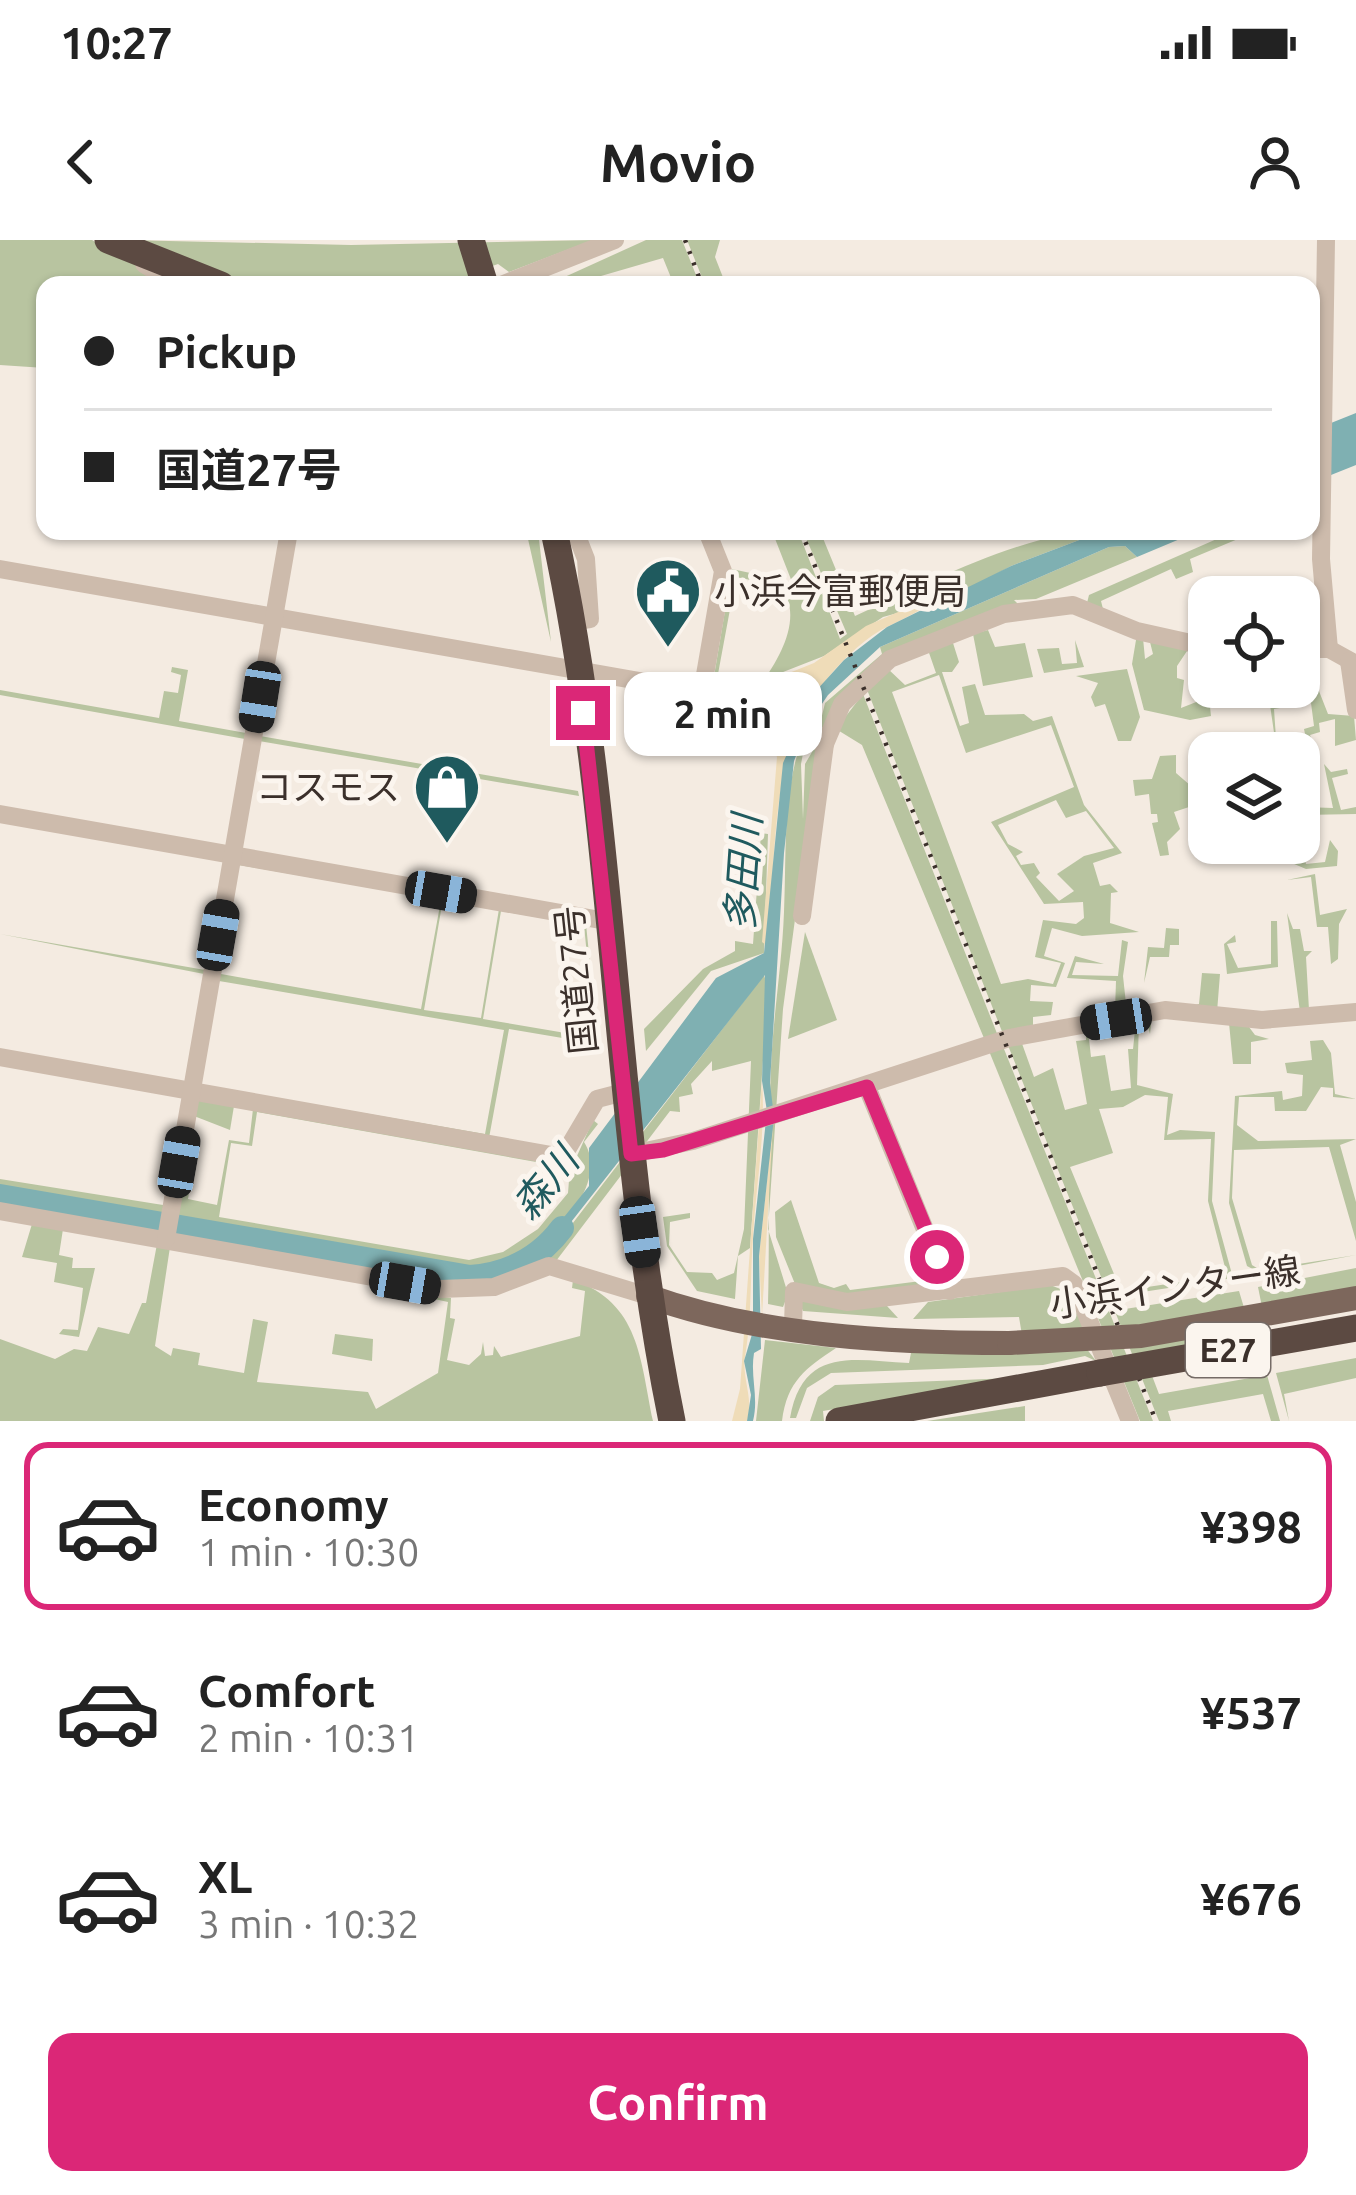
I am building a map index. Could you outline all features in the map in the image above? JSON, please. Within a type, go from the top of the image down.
[{"type":"highway","points":[[108,240],[197,276]]},
{"type":"highway","points":[[471,240],[487,276]]},
{"type":"highway","name":"国道27号","points":[[556,540],[577,671],[648,1296],[672,1421]]},
{"type":"highway","name":"E27","points":[[1101,1379],[1356,1328]]},
{"type":"highway","name":"E27","points":[[839,1421],[1356,1345]]},
{"type":"main road","name":"小浜インター線","points":[[648,1296],[780,1325],[920,1342],[1009,1343],[1141,1336],[1356,1298]]},
{"type":"street","points":[[502,276],[615,240]]},
{"type":"street","points":[[1326,240],[1322,490],[1329,649]]},
{"type":"street","points":[[139,254],[144,264],[163,276]]},
{"type":"street","points":[[167,1229],[287,540]]},
{"type":"street","points":[[570,622],[590,619],[586,559],[579,540]]},
{"type":"street","points":[[701,692],[723,571],[711,540]]},
{"type":"street","points":[[0,568],[701,692],[821,742]]},
{"type":"street","points":[[802,916],[821,742],[842,704],[890,659],[1004,614],[1073,605],[1137,631],[1188,642]]},
{"type":"street","points":[[1320,649],[1352,662],[1356,710]]},
{"type":"street","points":[[0,814],[606,921]]},
{"type":"street","points":[[631,1158],[867,1087],[1002,1039],[1146,1012],[1262,1020],[1356,1012]]},
{"type":"street","points":[[0,1057],[557,1156],[568,1148],[592,1103],[623,1086]]},
{"type":"street","points":[[867,1087],[950,1291]]},
{"type":"street","points":[[0,1210],[167,1229],[457,1290],[494,1287],[557,1267],[648,1296]]},
{"type":"street","points":[[780,1325],[794,1292],[847,1302],[1063,1276],[1075,1284],[1130,1421]]},
{"type":"green space","points":[[0,240],[92,240],[156,276],[36,276],[36,367],[0,365]]},
{"type":"green space","points":[[125,240],[351,245],[593,240],[509,272],[498,264],[469,276],[221,276]]},
{"type":"green space","points":[[646,240],[682,240],[696,276],[670,276],[663,258],[601,276],[567,276]]},
{"type":"green space","points":[[687,240],[720,240],[715,257],[722,276],[701,276]]},
{"type":"green space","points":[[528,540],[539,540],[551,642]]},
{"type":"green space","points":[[776,540],[802,540],[840,639],[847,634],[807,540],[824,540],[855,616],[1010,549],[1042,540],[1079,540],[1011,566],[952,598],[883,617],[824,656],[778,674],[757,709],[712,688],[732,569],[792,582]],"holes":[[[736,577],[780,586],[787,598],[790,624],[786,638],[759,686],[728,681],[718,674]]]},
{"type":"green space","points":[[1214,540],[1235,540],[1190,559],[1193,572],[1176,579],[1171,569],[1101,601],[1103,609],[1087,603],[1089,595]]},
{"type":"green space","points":[[1125,546],[1137,557],[1036,599],[1014,600],[1021,607],[911,643],[818,732],[825,703],[882,654],[880,647],[1109,547]]},
{"type":"green space","points":[[988,630],[995,647],[1025,643],[1033,677],[983,686],[973,634]]},
{"type":"green space","points":[[1143,638],[1145,659],[1153,654],[1150,642],[1188,648],[1177,666],[1177,678],[1184,680],[1181,708],[1210,708],[1211,716],[1190,720],[1144,710],[1132,664],[1136,640]]},
{"type":"green space","points":[[1075,640],[1084,667],[1044,673],[1037,649],[1059,648],[1062,664],[1077,663]]},
{"type":"green space","points":[[953,643],[959,662],[952,672],[942,672],[960,726],[969,723],[962,687],[975,684],[985,715],[1024,714],[1033,721],[1052,716],[1084,805],[1122,853],[1093,863],[1100,886],[1110,884],[1118,892],[1111,893],[1110,923],[1139,932],[1082,936],[1052,928],[1044,956],[1065,963],[1056,987],[1031,985],[1030,1001],[1053,1002],[1051,1015],[1033,1017],[1033,1031],[1003,1034],[866,687],[887,668],[905,685],[936,673],[927,647]],"holes":[[[939,675],[966,753],[1051,725],[1074,787],[991,822],[1044,904],[1083,902],[1084,918],[1076,924],[1043,920],[1035,957],[1061,963],[1053,984],[1028,979],[1001,984],[892,692]],[[1056,800],[1066,818],[1086,811],[1114,848],[1084,856],[1057,874],[1074,891],[1059,901],[1036,877],[1040,873],[1034,863],[1021,865],[1016,856],[1023,852],[1008,844],[998,825]]]},
{"type":"green space","points":[[172,667],[188,670],[179,721],[246,733],[245,739],[0,695],[0,690],[159,718],[164,691],[178,693],[181,675],[171,672]]},
{"type":"green space","points":[[1127,669],[1140,717],[1131,741],[1118,741],[1105,704],[1095,707],[1091,697],[1098,683],[1076,676]]},
{"type":"green space","points":[[863,694],[998,1036],[986,1043],[862,745],[836,729]]},
{"type":"green space","points":[[1320,694],[1328,714],[1354,716],[1356,740],[1335,746],[1335,719],[1319,723],[1320,732],[1305,732],[1314,726],[1312,708],[1320,708]]},
{"type":"green space","points":[[809,723],[801,764],[803,819],[805,764],[815,747],[817,755],[783,1009],[769,1218],[771,1068],[787,816],[794,769]]},
{"type":"green space","points":[[260,736],[578,791],[579,796],[259,741]]},
{"type":"green space","points":[[1176,755],[1176,773],[1188,783],[1188,807],[1174,812],[1180,829],[1167,842],[1169,855],[1160,856],[1152,823],[1158,822],[1157,814],[1151,814],[1149,794],[1135,796],[1133,780],[1152,779],[1160,756]]},
{"type":"green space","points":[[1324,764],[1331,772],[1347,769],[1348,774],[1332,778],[1341,810],[1356,807],[1356,814],[1320,815],[1320,808],[1333,808]]},
{"type":"green space","points":[[761,833],[768,834],[764,953],[711,971],[646,1051],[644,1029],[703,969],[735,951],[735,941],[753,944]]},
{"type":"green space","points":[[1330,840],[1338,851],[1337,866],[1306,869],[1294,864],[1325,862]]},
{"type":"green space","points":[[238,863],[443,899],[424,1010],[481,1018],[499,909],[586,924],[598,1044],[509,1029],[489,1138],[198,1086]],"holes":[[[239,865],[441,900],[421,1009],[221,974]],[[501,911],[584,925],[595,1038],[483,1019]],[[219,981],[504,1030],[485,1134],[200,1085]]]},
{"type":"green space","points":[[1315,874],[1320,915],[1347,909],[1339,924],[1338,959],[1331,964],[1328,927],[1317,927],[1311,877],[1287,880]]},
{"type":"green space","points":[[1287,913],[1293,929],[1300,929],[1304,951],[1312,951],[1306,957],[1309,1010],[1300,1012]]},
{"type":"green space","points":[[1271,921],[1277,921],[1278,967],[1227,974],[1224,944],[1235,935],[1236,942],[1227,944],[1238,968],[1271,964]]},
{"type":"green space","points":[[1166,928],[1179,929],[1179,945],[1170,945],[1169,957],[1150,957],[1144,983],[1148,947],[1164,948]]},
{"type":"green space","points":[[805,932],[837,1020],[788,1039]]},
{"type":"green space","points":[[0,934],[205,970],[204,974]]},
{"type":"green space","points":[[1122,940],[1128,942],[1123,976],[1127,1013],[1115,1011],[1116,981],[1067,978],[1075,956],[1104,964],[1076,962],[1072,975],[1118,976]]},
{"type":"green space","points":[[1202,973],[1220,974],[1217,1012],[1184,1008],[1199,1004]]},
{"type":"green space","points":[[764,975],[768,988],[750,1248],[738,1256],[735,1299],[697,1291],[667,1246],[663,1217],[690,1213],[690,1218],[670,1222],[669,1245],[687,1272],[712,1273],[717,1280],[734,1273],[744,1229],[751,1061],[712,1071],[712,1061],[691,1084],[693,1094],[679,1097],[680,1112],[670,1111],[556,1261],[471,1286],[171,1236],[170,1230],[457,1281],[487,1280],[533,1263],[559,1241]]},
{"type":"green space","points":[[1152,1016],[1150,1034],[1147,1022],[1139,1022],[1137,1085],[1173,1094],[1167,1135],[1180,1130],[1215,1132],[1212,1201],[1233,1278],[1123,1295],[1125,1309],[1239,1291],[1254,1341],[1146,1360],[1159,1394],[1267,1375],[1280,1421],[1271,1421],[1263,1394],[1168,1411],[1171,1421],[1159,1421],[1007,1043],[1020,1038],[1034,1077],[1053,1068],[1065,1110],[1087,1104],[1076,1041],[1086,1040],[1086,1030]],"holes":[[[1136,1021],[1133,1049],[1128,1049],[1131,1088],[1111,1091],[1105,1055],[1091,1057],[1088,1030]],[[1145,1095],[1168,1097],[1164,1140],[1211,1139],[1208,1201],[1227,1275],[1121,1291],[1070,1167],[1113,1153],[1099,1109],[1123,1107]]]},
{"type":"green space","points":[[1229,1023],[1246,1023],[1255,1035],[1269,1039],[1251,1042],[1251,1064],[1233,1064]]},
{"type":"green space","points":[[1323,1040],[1331,1053],[1335,1094],[1356,1099],[1333,1097],[1333,1088],[1321,1087],[1306,1111],[1275,1111],[1274,1097],[1239,1097],[1237,1125],[1258,1141],[1356,1139],[1340,1145],[1356,1202],[1356,1241],[1329,1147],[1234,1150],[1232,1198],[1252,1265],[1260,1270],[1356,1255],[1260,1273],[1247,1266],[1229,1203],[1235,1096],[1282,1091],[1283,1100],[1302,1096],[1303,1075],[1287,1073],[1285,1063],[1312,1060],[1310,1041]]},
{"type":"green space","points":[[1002,1044],[1153,1421],[1140,1421],[989,1051]]},
{"type":"green space","points":[[197,1099],[234,1106],[230,1130],[194,1116]]},
{"type":"green space","points":[[253,1109],[573,1165],[593,1120],[598,1124],[584,1142],[590,1176],[573,1212],[528,1255],[498,1268],[473,1271],[447,1271],[172,1221],[186,1152],[196,1153],[188,1199],[217,1205],[229,1140],[249,1143]],"holes":[[[257,1112],[570,1168],[568,1193],[538,1229],[503,1252],[469,1260],[219,1217],[231,1143],[252,1146]]]},
{"type":"green space","points":[[0,1179],[163,1205],[166,1215],[160,1219],[0,1190]]},
{"type":"green space","points":[[791,1200],[819,1283],[834,1288],[846,1284],[850,1290],[921,1281],[925,1289],[832,1297],[795,1284],[776,1237],[775,1212]]},
{"type":"green space","points":[[32,1224],[63,1229],[59,1255],[73,1258],[72,1268],[95,1268],[79,1337],[59,1334],[63,1329],[78,1330],[83,1288],[54,1282],[57,1263],[22,1257]]},
{"type":"green space","points":[[769,1231],[788,1294],[783,1307],[768,1304]]},
{"type":"green space","points":[[157,1244],[170,1247],[155,1346],[171,1356],[173,1348],[200,1353],[198,1365],[244,1373],[253,1319],[268,1322],[257,1382],[368,1392],[376,1409],[438,1373],[448,1302],[347,1280],[451,1298],[450,1318],[455,1319],[447,1360],[469,1365],[481,1354],[483,1342],[485,1356],[493,1355],[494,1346],[501,1357],[580,1336],[585,1291],[572,1288],[573,1280],[595,1290],[624,1318],[640,1355],[653,1421],[0,1421],[0,1339],[55,1359],[74,1349],[87,1351],[98,1327],[129,1334],[146,1303]]},
{"type":"green space","points":[[1356,1268],[1356,1289],[1262,1307],[1258,1287]]},
{"type":"green space","points":[[1050,1285],[1071,1293],[1085,1328],[1022,1335],[1019,1317],[913,1319],[928,1302]]},
{"type":"green space","points":[[798,1300],[887,1306],[898,1318],[803,1311]]},
{"type":"green space","points":[[335,1334],[373,1339],[372,1361],[332,1354]]},
{"type":"green space","points":[[765,1340],[836,1348],[800,1377],[788,1396],[782,1421],[756,1421]]},
{"type":"green space","points":[[1086,1348],[1096,1361],[1085,1356],[1043,1365],[831,1373],[807,1388],[796,1418],[790,1418],[806,1379],[833,1362],[909,1363],[911,1353]]},
{"type":"green space","points":[[1356,1358],[1356,1378],[1284,1394],[1289,1421],[1276,1373]]},
{"type":"green space","points":[[1013,1378],[823,1411],[824,1421],[810,1421],[818,1397],[835,1385]]},
{"type":"green space","points":[[1025,1406],[1025,1421],[927,1421]]},
{"type":"sand","points":[[921,602],[929,604],[865,641],[832,673],[808,707],[782,780],[766,945],[762,942],[777,757],[764,728],[755,724],[779,677],[814,663],[866,626]]},
{"type":"sand","points":[[762,1081],[745,1365],[749,1413],[747,1421],[732,1421],[740,1389]]},
{"type":"sand","points":[[773,1124],[762,1316],[759,1256]]},
{"type":"water","points":[[1356,413],[1356,465],[1320,479],[1320,427]]},
{"type":"water","points":[[1079,540],[1178,540],[1137,557],[1125,546],[1109,547],[880,647],[828,695],[809,723],[794,761],[784,853],[770,1083],[774,1117],[759,1256],[761,1349],[754,1353],[755,1412],[753,1421],[747,1421],[751,1395],[744,1361],[753,1331],[753,1239],[767,1111],[762,1081],[765,975],[546,1254],[540,1247],[589,1186],[589,1148],[716,978],[764,953],[783,763],[814,693],[844,660],[887,627],[1011,566]]},
{"type":"waterway","name":"森川","points":[[0,1196],[470,1277],[522,1263],[562,1228]]},
{"type":"railway","points":[[685,240],[699,276]]},
{"type":"railway","points":[[805,540],[1156,1421]]},
{"type":"place","name":"小浜今富郵便局","points":[[668,650]]},
{"type":"place","name":"コスモス","points":[[447,846]]},
{"type":"route","points":[[583,713],[631,1154],[663,1150],[867,1087],[937,1257]]},
{"type":"water label","name":"多田川","points":[[743,873]]}]
